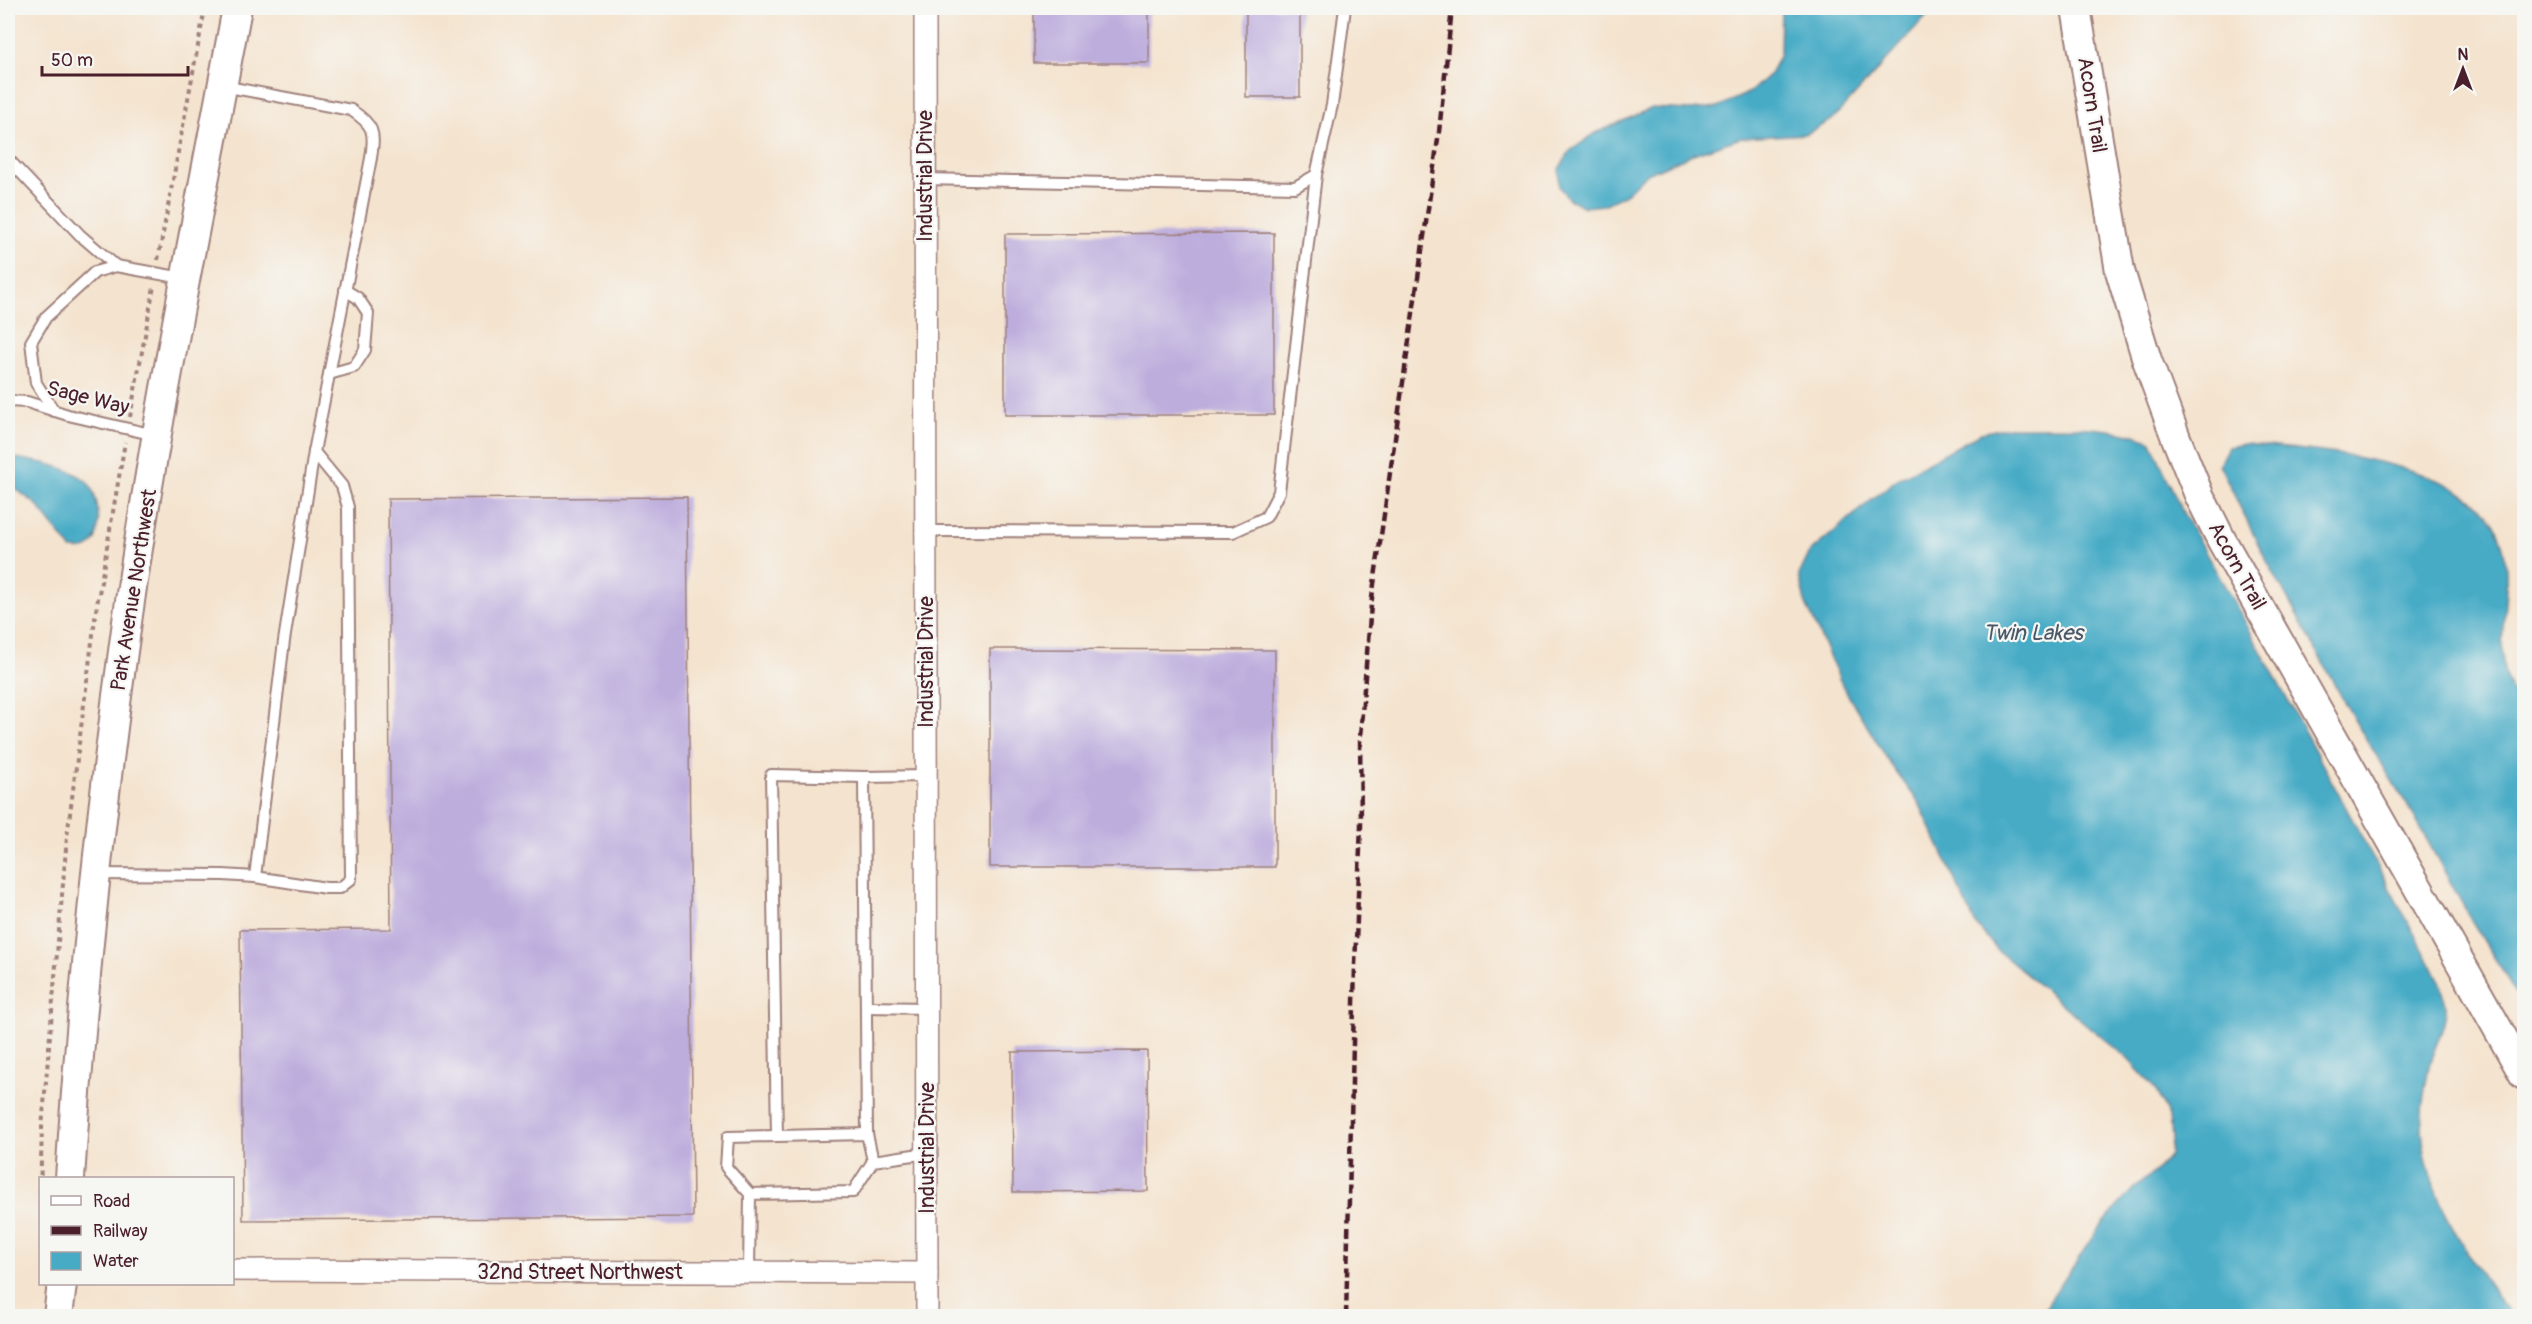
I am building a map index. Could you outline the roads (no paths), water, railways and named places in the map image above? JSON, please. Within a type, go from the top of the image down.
[{"type":"street","name":"Park Avenue Northwest","points":[[70,1177],[82,1002],[95,874],[127,619],[158,435],[237,8]]},
{"type":"street","name":"Industrial Drive","points":[[925,8],[927,1317]]},
{"type":"street","name":"Acorn Trail","points":[[2076,8],[2120,271],[2147,360],[2199,495],[2222,542],[2524,1075]]},
{"type":"street","name":"32nd Street Northwest","points":[[234,1270],[927,1273]]},
{"type":"street","points":[[58,1317],[62,1285]]},
{"type":"lane","points":[[926,531],[1233,532],[1266,517],[1279,492],[1316,175],[1332,105],[1345,8]]},
{"type":"lane","points":[[222,86],[351,110],[365,120],[374,135],[314,452],[284,641],[255,877]]},
{"type":"lane","points":[[8,159],[80,235],[116,266]]},
{"type":"lane","points":[[925,179],[1294,187],[1316,175]]},
{"type":"lane","points":[[54,411],[36,383],[31,342],[46,317],[95,272],[116,266],[187,279]]},
{"type":"lane","points":[[329,374],[354,367],[365,350],[368,313],[358,298],[345,290]]},
{"type":"lane","name":"Sage Way","points":[[8,401],[27,402],[54,411],[158,435]]},
{"type":"lane","points":[[95,874],[223,874],[326,888],[340,888],[351,879],[348,507],[342,486],[314,452]]},
{"type":"lane","points":[[777,1136],[771,775],[926,776]]},
{"type":"lane","points":[[750,1194],[853,1192],[873,1161],[867,1134],[864,777]]},
{"type":"lane","points":[[866,1007],[927,1008]]},
{"type":"lane","points":[[749,1272],[750,1194],[726,1167],[728,1137],[867,1134]]},
{"type":"lane","points":[[873,1161],[927,1154]]},
{"type":"water","points":[[1781,8],[1934,8],[1832,120],[1806,134],[1741,138],[1690,155],[1645,175],[1626,194],[1604,205],[1585,207],[1570,200],[1559,187],[1559,169],[1570,151],[1596,133],[1652,108],[1690,110],[1718,107],[1750,92],[1771,73],[1780,53]]},
{"type":"water","name":"Twin Lakes","points":[[2009,427],[2098,429],[2150,440],[2184,515],[2242,616],[2441,983],[2446,1013],[2429,1067],[2424,1095],[2422,1125],[2425,1155],[2445,1213],[2476,1266],[2511,1316],[2040,1316],[2096,1232],[2133,1189],[2160,1167],[2170,1155],[2169,1117],[2155,1089],[2129,1060],[1997,950],[1975,923],[1919,803],[1891,765],[1843,687],[1805,602],[1799,575],[1810,552],[1894,481],[1981,433]]},
{"type":"water","points":[[2244,444],[2342,455],[2415,472],[2447,484],[2474,501],[2497,529],[2503,545],[2506,571],[2502,637],[2503,662],[2509,686],[2524,705],[2524,1006],[2473,923],[2412,813],[2355,721],[2263,554],[2219,464],[2228,447]]},
{"type":"water","points":[[8,457],[67,470],[89,484],[96,502],[98,523],[94,541],[89,547],[71,549],[37,505],[8,483]]},
{"type":"railway","points":[[1346,1316],[1361,825],[1360,737],[1371,605],[1439,132],[1452,8]]}]
